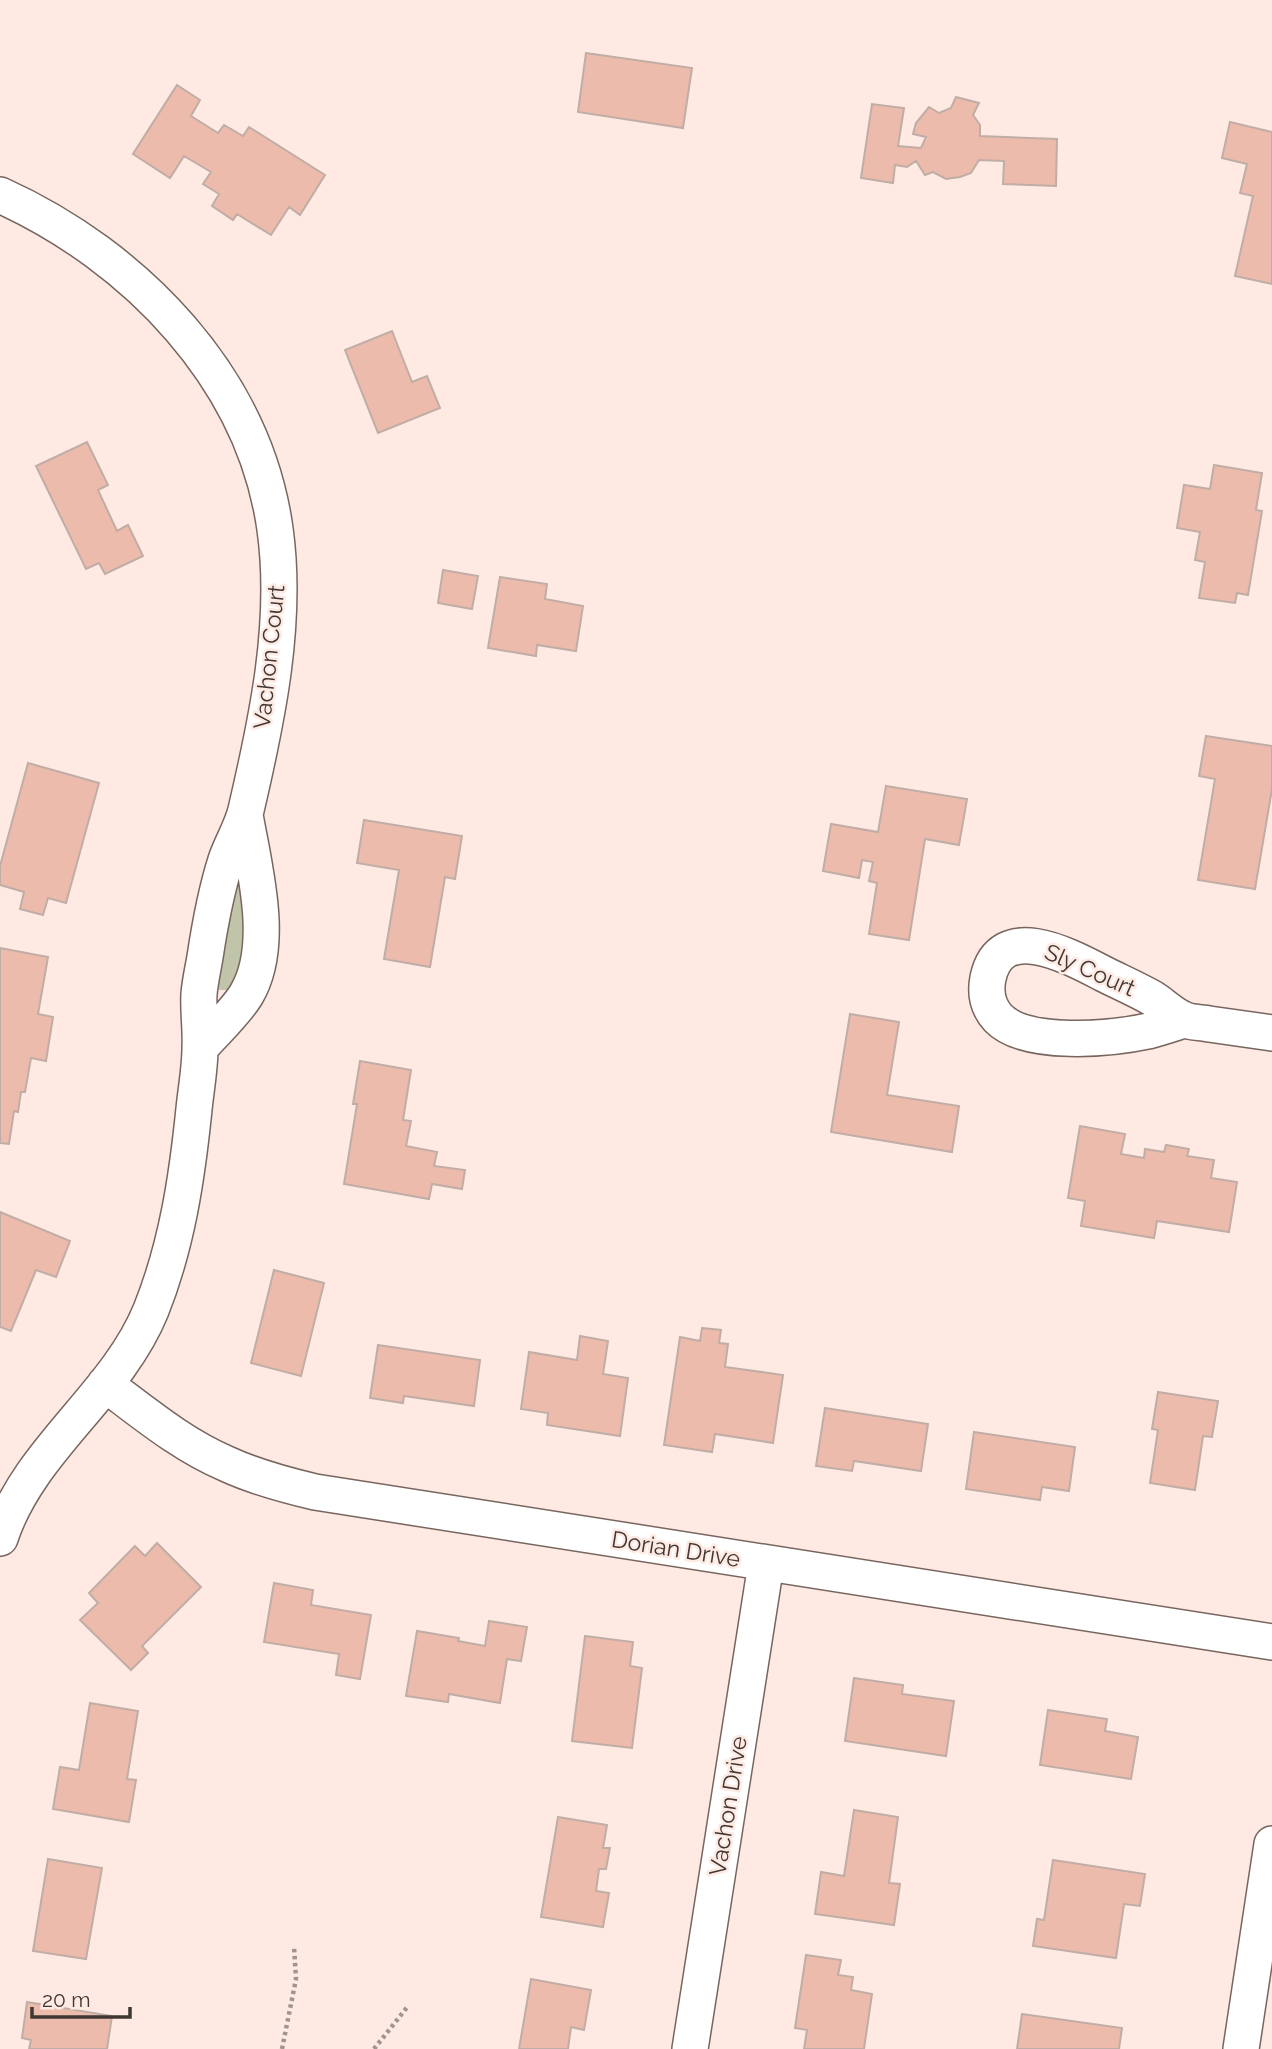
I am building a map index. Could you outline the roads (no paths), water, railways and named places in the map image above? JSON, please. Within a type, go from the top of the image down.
[{"type":"street","name":"Vachon Court","points":[[0,195],[68,233],[137,282],[177,322],[211,366],[239,416],[266,486],[275,530],[278,621],[265,711],[245,815],[226,859],[213,908],[199,996],[200,1048],[186,1183],[169,1260],[150,1313],[137,1338],[105,1384]]},
{"type":"street","name":"Vachon Court","points":[[200,1048],[246,995],[259,954],[261,919],[245,815]]},
{"type":"street","name":"Sly Court","points":[[1184,1020],[1152,998],[1080,961],[1037,946],[1009,949],[999,956],[991,968],[987,982],[987,996],[993,1012],[1004,1024],[1029,1033],[1065,1038],[1106,1036],[1147,1031],[1184,1020],[1272,1033]]},
{"type":"street","points":[[0,1538],[23,1486],[45,1455],[105,1384]]},
{"type":"street","name":"Dorian Drive","points":[[105,1384],[162,1427],[199,1450],[234,1468],[315,1492],[1272,1642]]},
{"type":"street","name":"Vachon Drive","points":[[690,2049],[766,1564]]},
{"type":"street","points":[[1241,2049],[1272,1844]]}]
